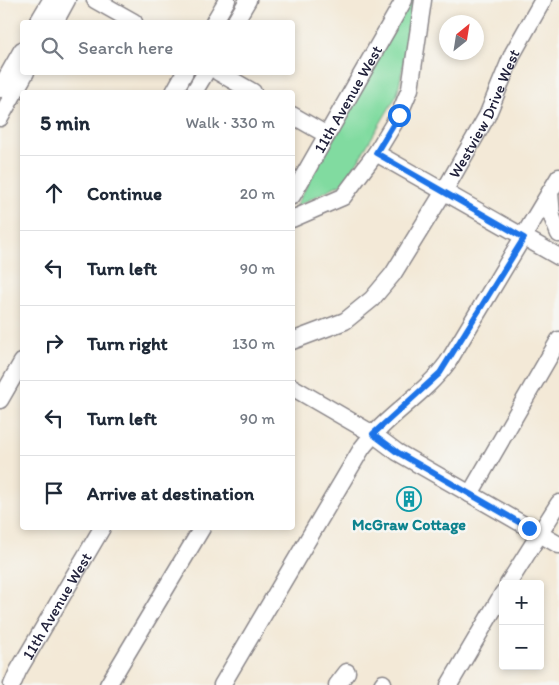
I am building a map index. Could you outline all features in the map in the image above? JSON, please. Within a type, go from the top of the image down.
[{"type":"street","points":[[39,20],[51,0]]},
{"type":"street","points":[[55,20],[67,0]]},
{"type":"street","points":[[95,0],[130,20]]},
{"type":"street","points":[[215,20],[227,0]]},
{"type":"street","points":[[236,20],[248,0]]},
{"type":"street","name":"11th Avenue West","points":[[295,191],[404,0]]},
{"type":"street","points":[[295,218],[343,197],[376,153],[399,115],[410,89],[423,0]]},
{"type":"street","name":"Westview Drive West","points":[[295,340],[345,321],[372,299],[393,274],[443,193],[486,116],[513,53],[543,0]]},
{"type":"street","points":[[0,89],[20,54]]},
{"type":"street","points":[[0,118],[24,75]]},
{"type":"street","points":[[175,90],[183,75]]},
{"type":"street","points":[[195,90],[204,75]]},
{"type":"street","points":[[223,75],[250,90]]},
{"type":"street","points":[[295,118],[327,136]]},
{"type":"street","points":[[376,153],[443,193],[559,257]]},
{"type":"street","points":[[222,685],[356,458],[373,434],[440,373],[524,238],[559,177]]},
{"type":"street","points":[[550,192],[552,217],[559,234]]},
{"type":"street","points":[[470,494],[559,340]]},
{"type":"street","points":[[0,400],[20,365]]},
{"type":"street","points":[[295,389],[373,434],[397,452],[559,545]]},
{"type":"street","points":[[295,398],[349,428],[373,434]]},
{"type":"street","points":[[511,580],[559,503]]},
{"type":"street","name":"11th Avenue West","points":[[15,684],[18,671],[101,530]]},
{"type":"street","points":[[108,685],[201,530]]},
{"type":"street","points":[[449,685],[499,600]]},
{"type":"green space","points":[[411,0],[417,0],[397,95],[346,181],[295,207]]},
{"type":"place","name":"McGraw Cottage","points":[[409,499]]},
{"type":"route","points":[[399,115],[376,153],[524,238],[440,373],[430,384],[378,427],[373,434],[397,452],[529,528]]}]
